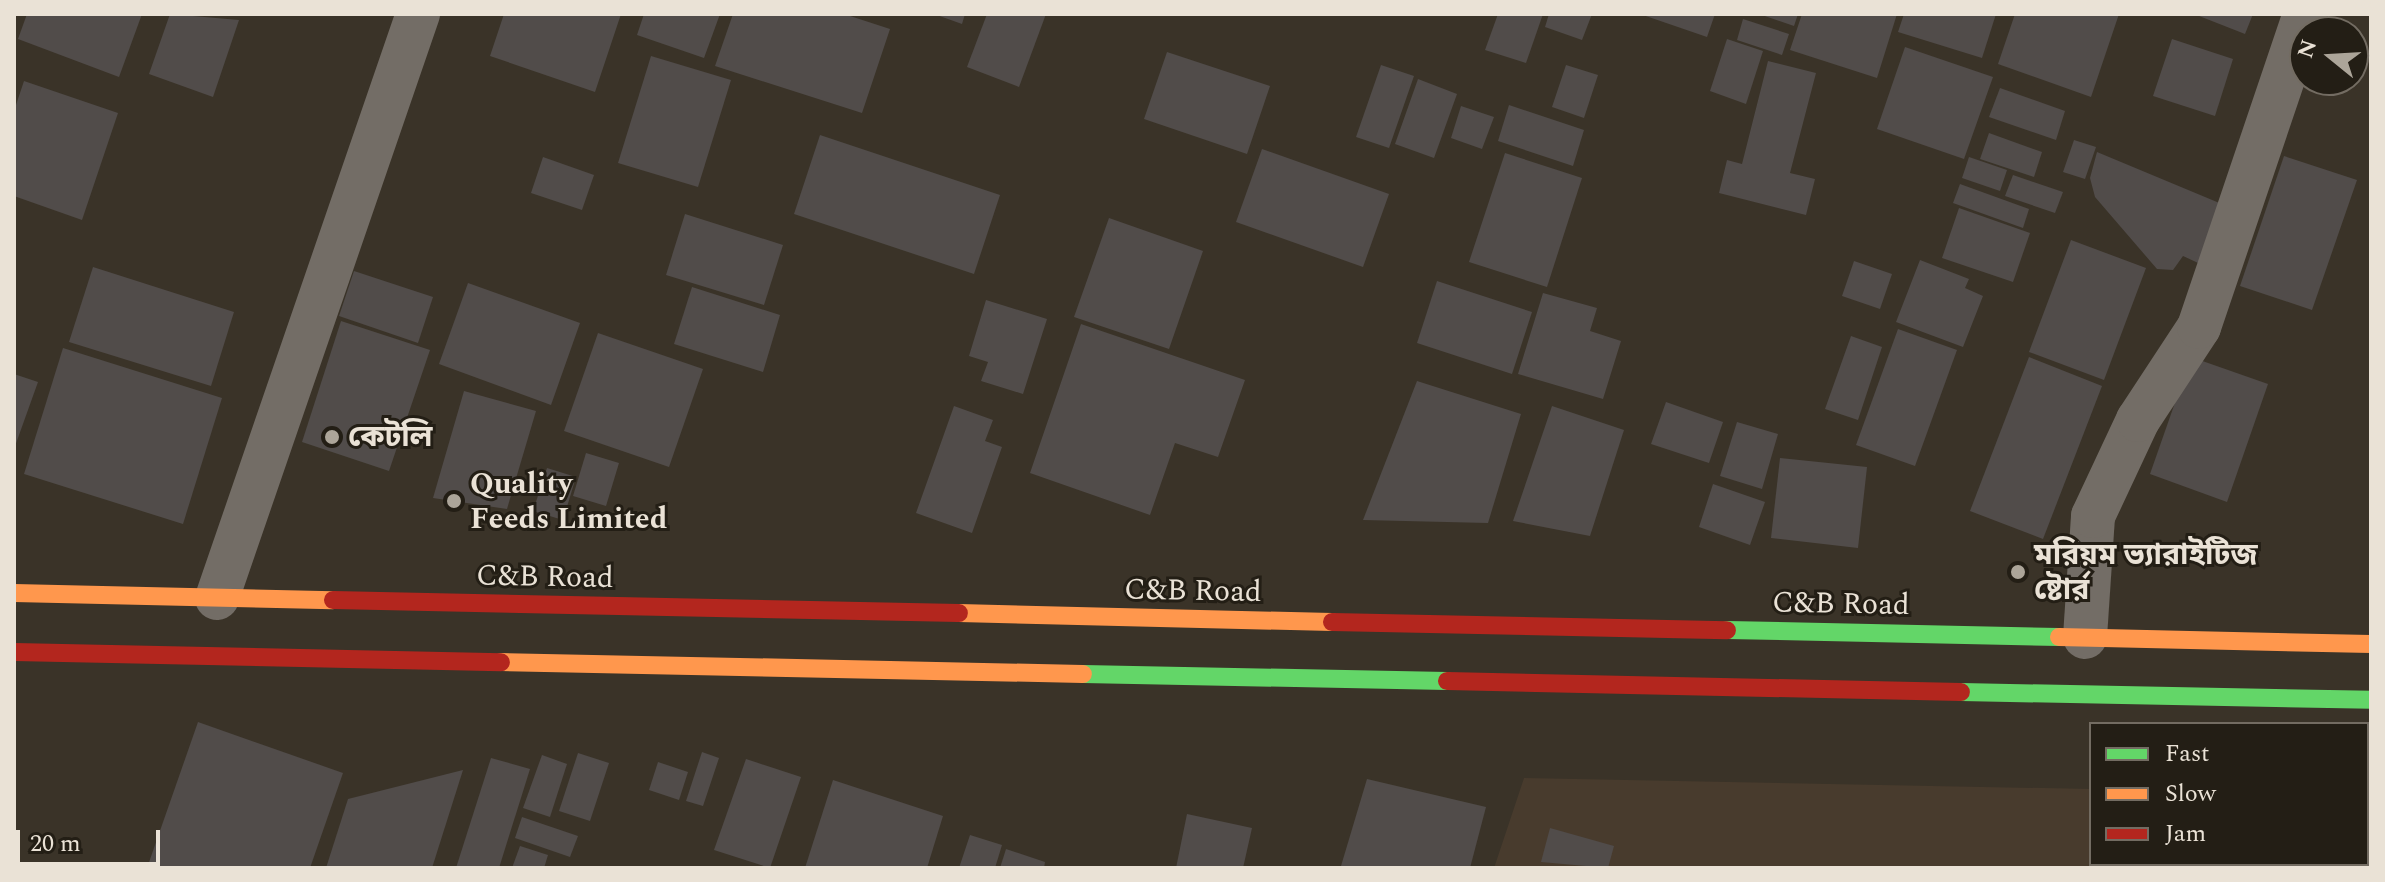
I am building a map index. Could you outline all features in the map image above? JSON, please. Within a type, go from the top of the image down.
[{"type":"highway","name":"C&B Road","points":[[14,593],[2371,644]]},
{"type":"highway","points":[[14,652],[2371,700]]},
{"type":"street","points":[[217,598],[418,14]]},
{"type":"street","points":[[2085,637],[2093,516],[2138,420],[2199,327],[2305,14]]},
{"type":"shaded area","points":[[1524,778],[2089,789],[2089,866],[2369,866],[2371,796],[2371,868],[1494,868]]},
{"type":"building","points":[[27,14],[142,14],[119,77],[18,39]]},
{"type":"building","points":[[170,14],[239,20],[213,97],[149,74]]},
{"type":"building","points":[[504,14],[621,14],[595,92],[490,56]]},
{"type":"building","points":[[644,14],[720,14],[704,58],[637,35]]},
{"type":"building","points":[[733,14],[844,14],[890,29],[862,113],[715,66]]},
{"type":"building","points":[[934,14],[965,14],[962,24]]},
{"type":"building","points":[[987,14],[1046,14],[1019,87],[967,67]]},
{"type":"building","points":[[1498,14],[1543,14],[1526,63],[1485,50]]},
{"type":"building","points":[[1549,14],[1592,14],[1582,40],[1545,27]]},
{"type":"building","points":[[1640,14],[1715,14],[1707,37]]},
{"type":"building","points":[[1759,14],[1798,14],[1794,26]]},
{"type":"building","points":[[1802,14],[1897,14],[1877,78],[1790,50]]},
{"type":"building","points":[[1904,14],[1996,14],[1982,58],[1898,32]]},
{"type":"building","points":[[2015,14],[2119,14],[2091,97],[1998,64]]},
{"type":"building","points":[[2194,14],[2253,14],[2245,34]]},
{"type":"building","points":[[1743,19],[1789,34],[1782,55],[1737,40]]},
{"type":"building","points":[[1727,39],[1763,51],[1746,104],[1710,91]]},
{"type":"building","points":[[2172,39],[2233,59],[2215,116],[2153,96]]},
{"type":"building","points":[[1905,47],[1993,77],[1964,159],[1877,129]]},
{"type":"building","points":[[1167,52],[1270,86],[1247,154],[1144,119]]},
{"type":"building","points":[[651,56],[731,80],[698,187],[618,163]]},
{"type":"building","points":[[1768,61],[1816,73],[1790,173],[1815,179],[1806,215],[1719,193],[1727,160],[1742,164]]},
{"type":"building","points":[[1381,65],[1414,76],[1389,148],[1356,137]]},
{"type":"building","points":[[1566,65],[1598,75],[1584,118],[1552,107]]},
{"type":"building","points":[[1418,79],[1457,94],[1434,158],[1395,144]]},
{"type":"building","points":[[24,81],[118,113],[82,220],[14,196],[14,111]]},
{"type":"building","points":[[2000,88],[2065,111],[2056,140],[1989,117]]},
{"type":"building","points":[[1509,105],[1584,130],[1573,166],[1498,141]]},
{"type":"building","points":[[1461,106],[1494,117],[1482,149],[1451,138]]},
{"type":"building","points":[[1989,133],[2042,152],[2034,177],[1980,159]]},
{"type":"building","points":[[820,135],[1000,195],[974,274],[794,214]]},
{"type":"building","points":[[2074,140],[2096,147],[2085,179],[2063,172]]},
{"type":"building","points":[[1262,149],[1389,194],[1363,267],[1236,222]]},
{"type":"building","points":[[2097,152],[2229,207],[2209,268],[2183,256],[2173,270],[2157,269],[2095,197],[2090,178]]},
{"type":"building","points":[[1505,153],[1582,178],[1547,287],[1469,262]]},
{"type":"building","points":[[2284,156],[2357,180],[2312,310],[2240,286]]},
{"type":"building","points":[[543,157],[594,175],[582,210],[531,193]]},
{"type":"building","points":[[1969,157],[2007,170],[2000,191],[1962,178]]},
{"type":"building","points":[[2013,175],[2063,192],[2055,213],[2005,196]]},
{"type":"building","points":[[1960,184],[2029,209],[2023,228],[1953,203]]},
{"type":"building","points":[[1959,208],[2030,233],[2013,282],[1942,258]]},
{"type":"building","points":[[685,214],[783,245],[764,305],[666,275]]},
{"type":"building","points":[[1109,218],[1203,251],[1169,349],[1074,317]]},
{"type":"building","points":[[2071,240],[2146,268],[2104,380],[2029,352]]},
{"type":"building","points":[[1920,260],[1969,279],[1965,288],[1983,296],[1963,347],[1896,322]]},
{"type":"building","points":[[1854,261],[1892,274],[1880,309],[1842,296]]},
{"type":"building","points":[[93,267],[234,312],[211,386],[69,342]]},
{"type":"building","points":[[354,271],[433,297],[418,343],[339,316]]},
{"type":"building","points":[[1437,281],[1532,312],[1512,374],[1417,343]]},
{"type":"building","points":[[468,283],[580,323],[551,405],[439,364]]},
{"type":"building","points":[[692,287],[780,315],[763,372],[674,344]]},
{"type":"building","points":[[1543,293],[1597,308],[1590,331],[1621,341],[1603,399],[1518,374]]},
{"type":"building","points":[[986,300],[1047,319],[1023,394],[981,381],[988,362],[969,356]]},
{"type":"building","points":[[341,321],[430,350],[389,471],[302,442]]},
{"type":"building","points":[[1081,324],[1245,380],[1218,457],[1175,443],[1150,515],[1030,473]]},
{"type":"building","points":[[1898,329],[1957,350],[1915,466],[1856,445]]},
{"type":"building","points":[[598,333],[703,369],[669,467],[564,431]]},
{"type":"building","points":[[1851,336],[1882,347],[1858,420],[1825,409]]},
{"type":"building","points":[[63,348],[222,398],[183,524],[24,474]]},
{"type":"building","points":[[2029,357],[2102,386],[2043,539],[1970,511]]},
{"type":"building","points":[[2191,357],[2268,384],[2227,502],[2150,474]]},
{"type":"building","points":[[14,374],[38,382],[14,449]]},
{"type":"building","points":[[1417,381],[1521,414],[1488,523],[1363,520]]},
{"type":"building","points":[[464,391],[536,411],[507,509],[433,498]]},
{"type":"building","points":[[1666,402],[1723,422],[1709,463],[1651,444]]},
{"type":"building","points":[[954,406],[993,420],[985,441],[1002,447],[972,533],[916,513]]},
{"type":"building","points":[[1552,406],[1624,430],[1590,536],[1513,521]]},
{"type":"building","points":[[1737,422],[1778,434],[1762,489],[1720,476]]},
{"type":"building","points":[[586,453],[619,463],[606,506],[573,496]]},
{"type":"building","points":[[1780,458],[1867,467],[1858,548],[1771,538]]},
{"type":"building","points":[[547,468],[576,477],[563,520],[533,511]]},
{"type":"building","points":[[1713,484],[1765,502],[1750,545],[1699,527]]},
{"type":"building","points":[[198,722],[343,773],[310,868],[147,868]]},
{"type":"building","points":[[702,752],[719,758],[703,806],[686,801]]},
{"type":"building","points":[[578,753],[609,763],[590,821],[559,811]]},
{"type":"building","points":[[542,755],[567,764],[550,817],[523,808]]},
{"type":"building","points":[[491,758],[530,769],[499,868],[456,868]]},
{"type":"building","points":[[746,759],[801,777],[770,868],[714,850]]},
{"type":"building","points":[[658,762],[688,772],[679,800],[649,790]]},
{"type":"building","points":[[463,770],[432,868],[326,868],[348,799]]},
{"type":"building","points":[[1367,779],[1486,807],[1470,868],[1341,866]]},
{"type":"building","points":[[833,780],[943,816],[927,868],[805,868]]},
{"type":"building","points":[[1187,814],[1252,828],[1243,868],[1176,868]]},
{"type":"building","points":[[522,817],[578,836],[570,857],[515,838]]},
{"type":"building","points":[[1550,828],[1614,846],[1608,868],[1541,862]]},
{"type":"building","points":[[970,835],[1002,845],[995,868],[959,868]]},
{"type":"building","points":[[520,846],[548,855],[544,868],[512,868]]},
{"type":"building","points":[[1006,849],[1045,862],[1044,868],[1000,868]]},
{"type":"building","points":[[2369,856],[2371,868],[2272,868],[2369,866]]},
{"type":"traffic: fast","points":[[1727,630],[2059,637]]},
{"type":"traffic: fast","points":[[1083,674],[1447,681]]},
{"type":"traffic: fast","points":[[1961,692],[2371,700]]},
{"type":"traffic: slow","points":[[14,593],[333,600]]},
{"type":"traffic: slow","points":[[959,613],[1332,622]]},
{"type":"traffic: slow","points":[[2059,637],[2371,644]]},
{"type":"traffic: slow","points":[[501,662],[1083,674]]},
{"type":"traffic: jam","points":[[333,600],[959,613]]},
{"type":"traffic: jam","points":[[1332,622],[1727,630]]},
{"type":"traffic: jam","points":[[14,652],[501,662]]},
{"type":"traffic: jam","points":[[1447,681],[1961,692]]},
{"type":"place","name":"কেটলি","points":[[332,437]]},
{"type":"place","name":"Quality Feeds Limited","points":[[454,501]]},
{"type":"place","name":"মরিয়ম ভ্যারাইটিজ ষ্টোর্র","points":[[2018,572]]}]
